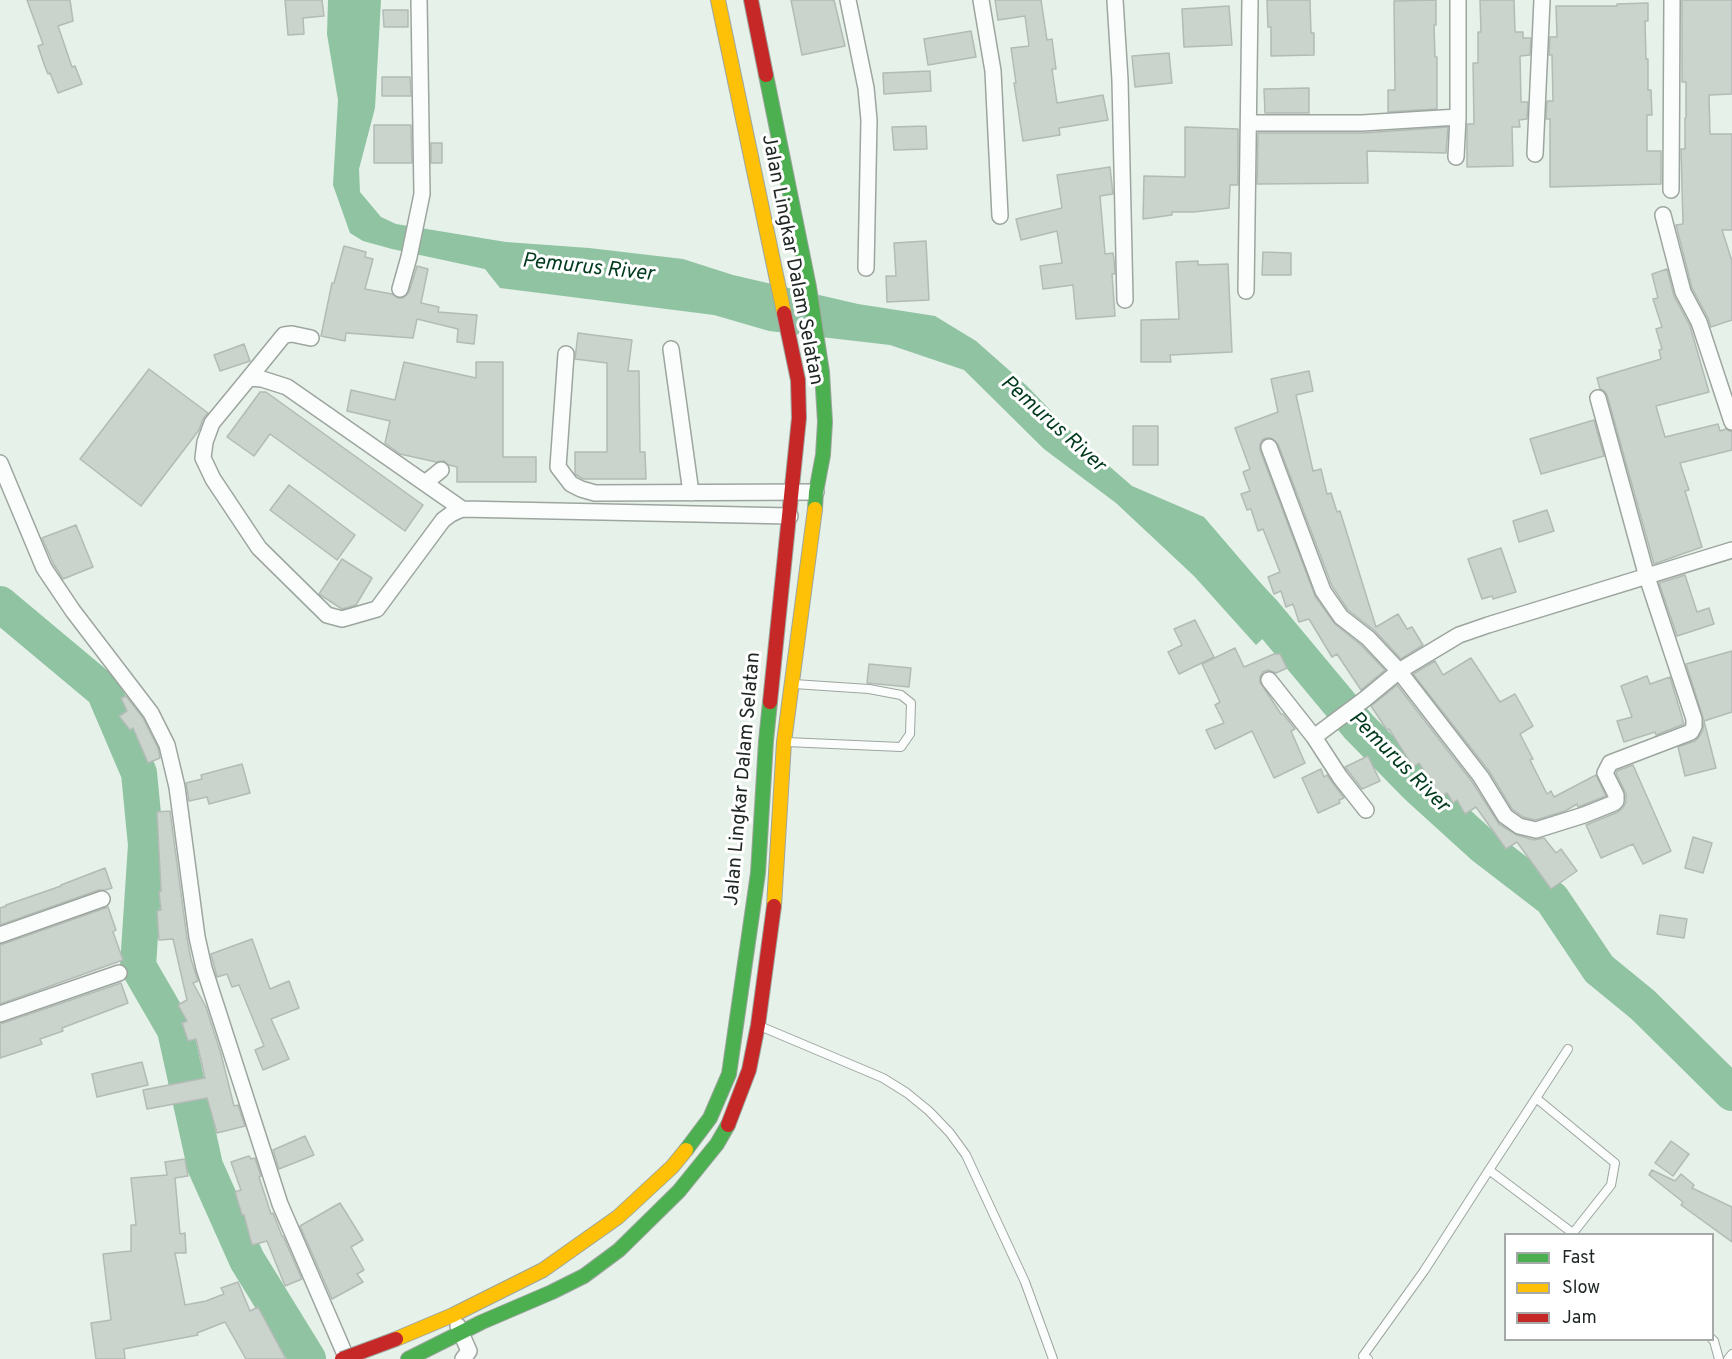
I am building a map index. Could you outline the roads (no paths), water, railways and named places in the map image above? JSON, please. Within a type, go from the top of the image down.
[{"type":"main road","name":"Jalan Lingkar Dalam Selatan","points":[[408,1359],[584,1276],[618,1218],[672,1167],[710,1118],[729,1074],[758,873],[766,741],[800,418],[798,380],[718,0]]},
{"type":"main road","name":"Jalan Lingkar Dalam Selatan","points":[[342,1359],[453,1315],[543,1270],[603,1245],[619,1250],[679,1191],[717,1144],[731,1119],[749,1070],[758,1025],[774,906],[784,742],[816,492],[823,455],[825,422],[822,372],[808,287],[751,0]]},
{"type":"street","points":[[400,289],[423,194],[418,0]]},
{"type":"street","points":[[848,0],[866,88],[869,120],[866,268]]},
{"type":"street","points":[[981,0],[993,71],[999,216]]},
{"type":"street","points":[[1115,0],[1120,80],[1125,300]]},
{"type":"street","points":[[1246,291],[1250,0]]},
{"type":"street","points":[[1456,157],[1458,0]]},
{"type":"street","points":[[1535,154],[1542,0]]},
{"type":"street","points":[[1671,190],[1672,0]]},
{"type":"street","points":[[1249,123],[1362,123],[1458,117]]},
{"type":"street","points":[[1663,215],[1683,292],[1699,322],[1732,422]]},
{"type":"street","points":[[310,338],[292,334],[284,335],[212,423],[205,442],[204,458],[213,479],[259,548],[327,615],[342,619],[377,609],[443,520],[462,509],[790,516]]},
{"type":"street","points":[[671,349],[691,493]]},
{"type":"street","points":[[566,354],[558,467],[572,484],[581,489],[595,493],[816,492]]},
{"type":"street","points":[[249,378],[262,379],[287,387],[462,509]]},
{"type":"street","points":[[1269,447],[1323,591],[1341,617],[1368,638],[1399,671],[1473,768],[1505,816],[1511,822],[1536,830],[1614,803],[1616,795],[1605,773],[1610,763],[1691,732],[1694,726],[1694,719],[1647,577],[1598,398]]},
{"type":"street","points":[[0,462],[44,568],[151,713],[167,745],[177,787],[197,937],[204,968],[280,1204],[347,1359]]},
{"type":"street","points":[[425,483],[441,470]]},
{"type":"street","points":[[1314,737],[1399,671],[1459,635],[1732,550]]},
{"type":"street","points":[[1269,680],[1314,737],[1340,777],[1366,810]]},
{"type":"street","points":[[0,935],[102,900]]},
{"type":"street","points":[[0,1014],[119,974]]},
{"type":"street","points":[[453,1315],[469,1351],[463,1359]]},
{"type":"lane","points":[[766,741],[901,747],[910,734],[911,704],[901,695],[869,689],[772,683]]},
{"type":"lane","points":[[758,1025],[883,1078],[907,1093],[950,1132],[966,1155],[1025,1282],[1053,1359]]},
{"type":"lane","points":[[1364,1358],[1424,1271],[1568,1049]]},
{"type":"lane","points":[[1536,1098],[1615,1163],[1611,1185],[1574,1233]]},
{"type":"lane","points":[[1489,1170],[1572,1233]]},
{"type":"lane","points":[[1714,1341],[1719,1359]]},
{"type":"lane","points":[[1728,1359],[1732,1354]]},
{"type":"water","points":[[328,0],[381,0],[375,108],[359,169],[360,192],[381,217],[396,224],[506,242],[589,248],[683,259],[733,275],[858,304],[935,316],[976,341],[1027,386],[1079,440],[1132,486],[1204,517],[1288,615],[1256,645],[1194,576],[1116,503],[1044,449],[964,370],[890,345],[769,331],[714,315],[500,288],[485,269],[392,249],[363,241],[350,233],[333,185],[338,100],[327,34]]},
{"type":"waterway","name":"Pemurus River","points":[[1243,591],[1359,727],[1417,786],[1483,846],[1552,899],[1599,969],[1643,1005],[1732,1093]]},
{"type":"waterway","points":[[0,604],[104,691],[139,773],[146,845],[138,966],[175,1030],[205,1166],[247,1260],[308,1359]]}]
